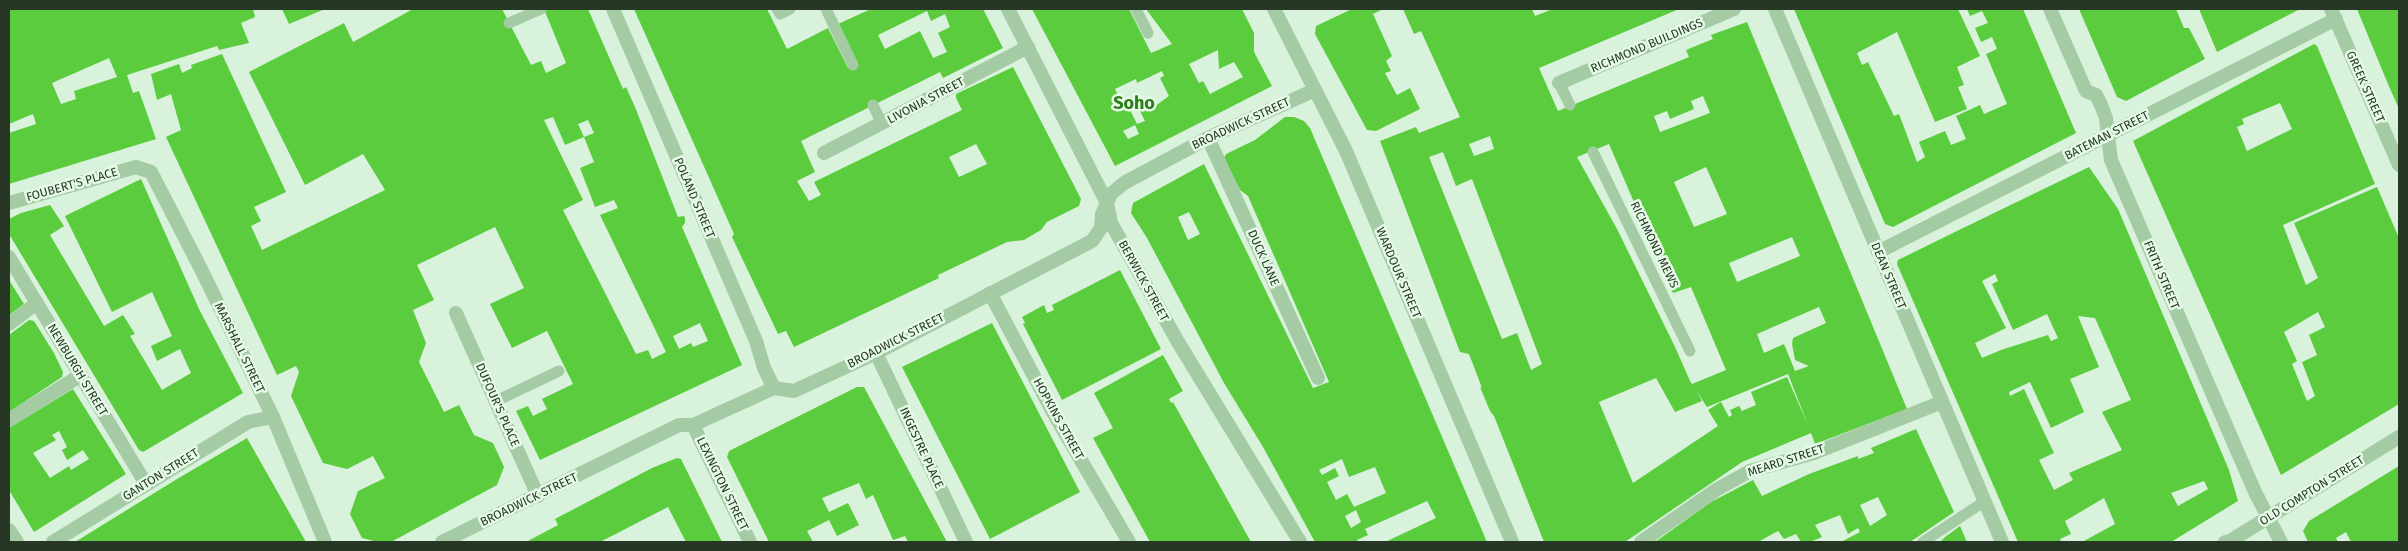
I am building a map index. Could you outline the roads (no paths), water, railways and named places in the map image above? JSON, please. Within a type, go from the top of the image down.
[{"type":"street","name":"POLAND STREET","points":[[613,9],[756,341],[764,368],[774,388]]},
{"type":"street","name":"BERWICK STREET","points":[[1008,9],[1107,202],[1111,224],[1178,342],[1300,542]]},
{"type":"street","name":"WARDOUR STREET","points":[[1274,9],[1346,151],[1512,542]]},
{"type":"street","name":"RICHMOND BUILDINGS","points":[[1559,83],[1734,9]]},
{"type":"street","name":"DEAN STREET","points":[[1775,9],[2002,542]]},
{"type":"street","name":"FRITH STREET","points":[[2050,9],[2086,91],[2096,94],[2106,118],[2111,160],[2268,518],[2281,542]]},
{"type":"street","name":"BATEMAN STREET","points":[[1878,252],[2108,136],[2334,14]]},
{"type":"street","name":"GREEK STREET","points":[[2334,14],[2399,165]]},
{"type":"street","name":"LIVONIA STREET","points":[[824,153],[1028,47]]},
{"type":"street","name":"BROADWICK STREET","points":[[442,542],[679,425],[693,425],[774,388],[794,391],[876,353],[1092,241],[1101,228],[1107,202],[1111,194],[1124,182],[1208,138],[1315,90]]},
{"type":"street","name":"DUCK LANE","points":[[1208,138],[1318,378]]},
{"type":"street","name":"FOUBERT'S PLACE","points":[[9,203],[136,167]]},
{"type":"street","name":"MARSHALL STREET","points":[[136,167],[151,172],[202,271],[273,417],[325,542]]},
{"type":"street","name":"NEWBURGH STREET","points":[[9,257],[146,484]]},
{"type":"street","name":"HOPKINS STREET","points":[[990,293],[1055,416],[1130,542]]},
{"type":"street","points":[[9,324],[37,304]]},
{"type":"street","name":"DUFOUR'S PLACE","points":[[456,313],[538,496]]},
{"type":"street","name":"INGESTRE PLACE","points":[[876,353],[966,542]]},
{"type":"street","points":[[9,420],[80,375]]},
{"type":"street","name":"MEARD STREET","points":[[1641,542],[1716,490],[1750,471],[1814,453],[1942,402]]},
{"type":"street","name":"GANTON STREET","points":[[53,542],[248,422],[273,417]]},
{"type":"street","name":"LEXINGTON STREET","points":[[693,425],[750,542]]},
{"type":"street","name":"OLD COMPTON STREET","points":[[2225,542],[2230,541],[2268,518],[2399,436]]},
{"type":"street","points":[[9,530],[16,542]]},
{"type":"lane","points":[[509,23],[541,9]]},
{"type":"lane","points":[[777,9],[780,14],[790,9]]},
{"type":"lane","points":[[826,9],[854,66]]},
{"type":"lane","points":[[1136,9],[1148,33]]},
{"type":"lane","points":[[1559,83],[1570,106]]},
{"type":"lane","points":[[873,105],[882,124]]},
{"type":"lane","name":"RICHMOND MEWS","points":[[1593,152],[1690,350]]},
{"type":"lane","points":[[496,402],[559,371]]},
{"type":"lane","points":[[1923,542],[1984,501]]},
{"type":"district","name":"Soho","points":[[1134,104]]}]
